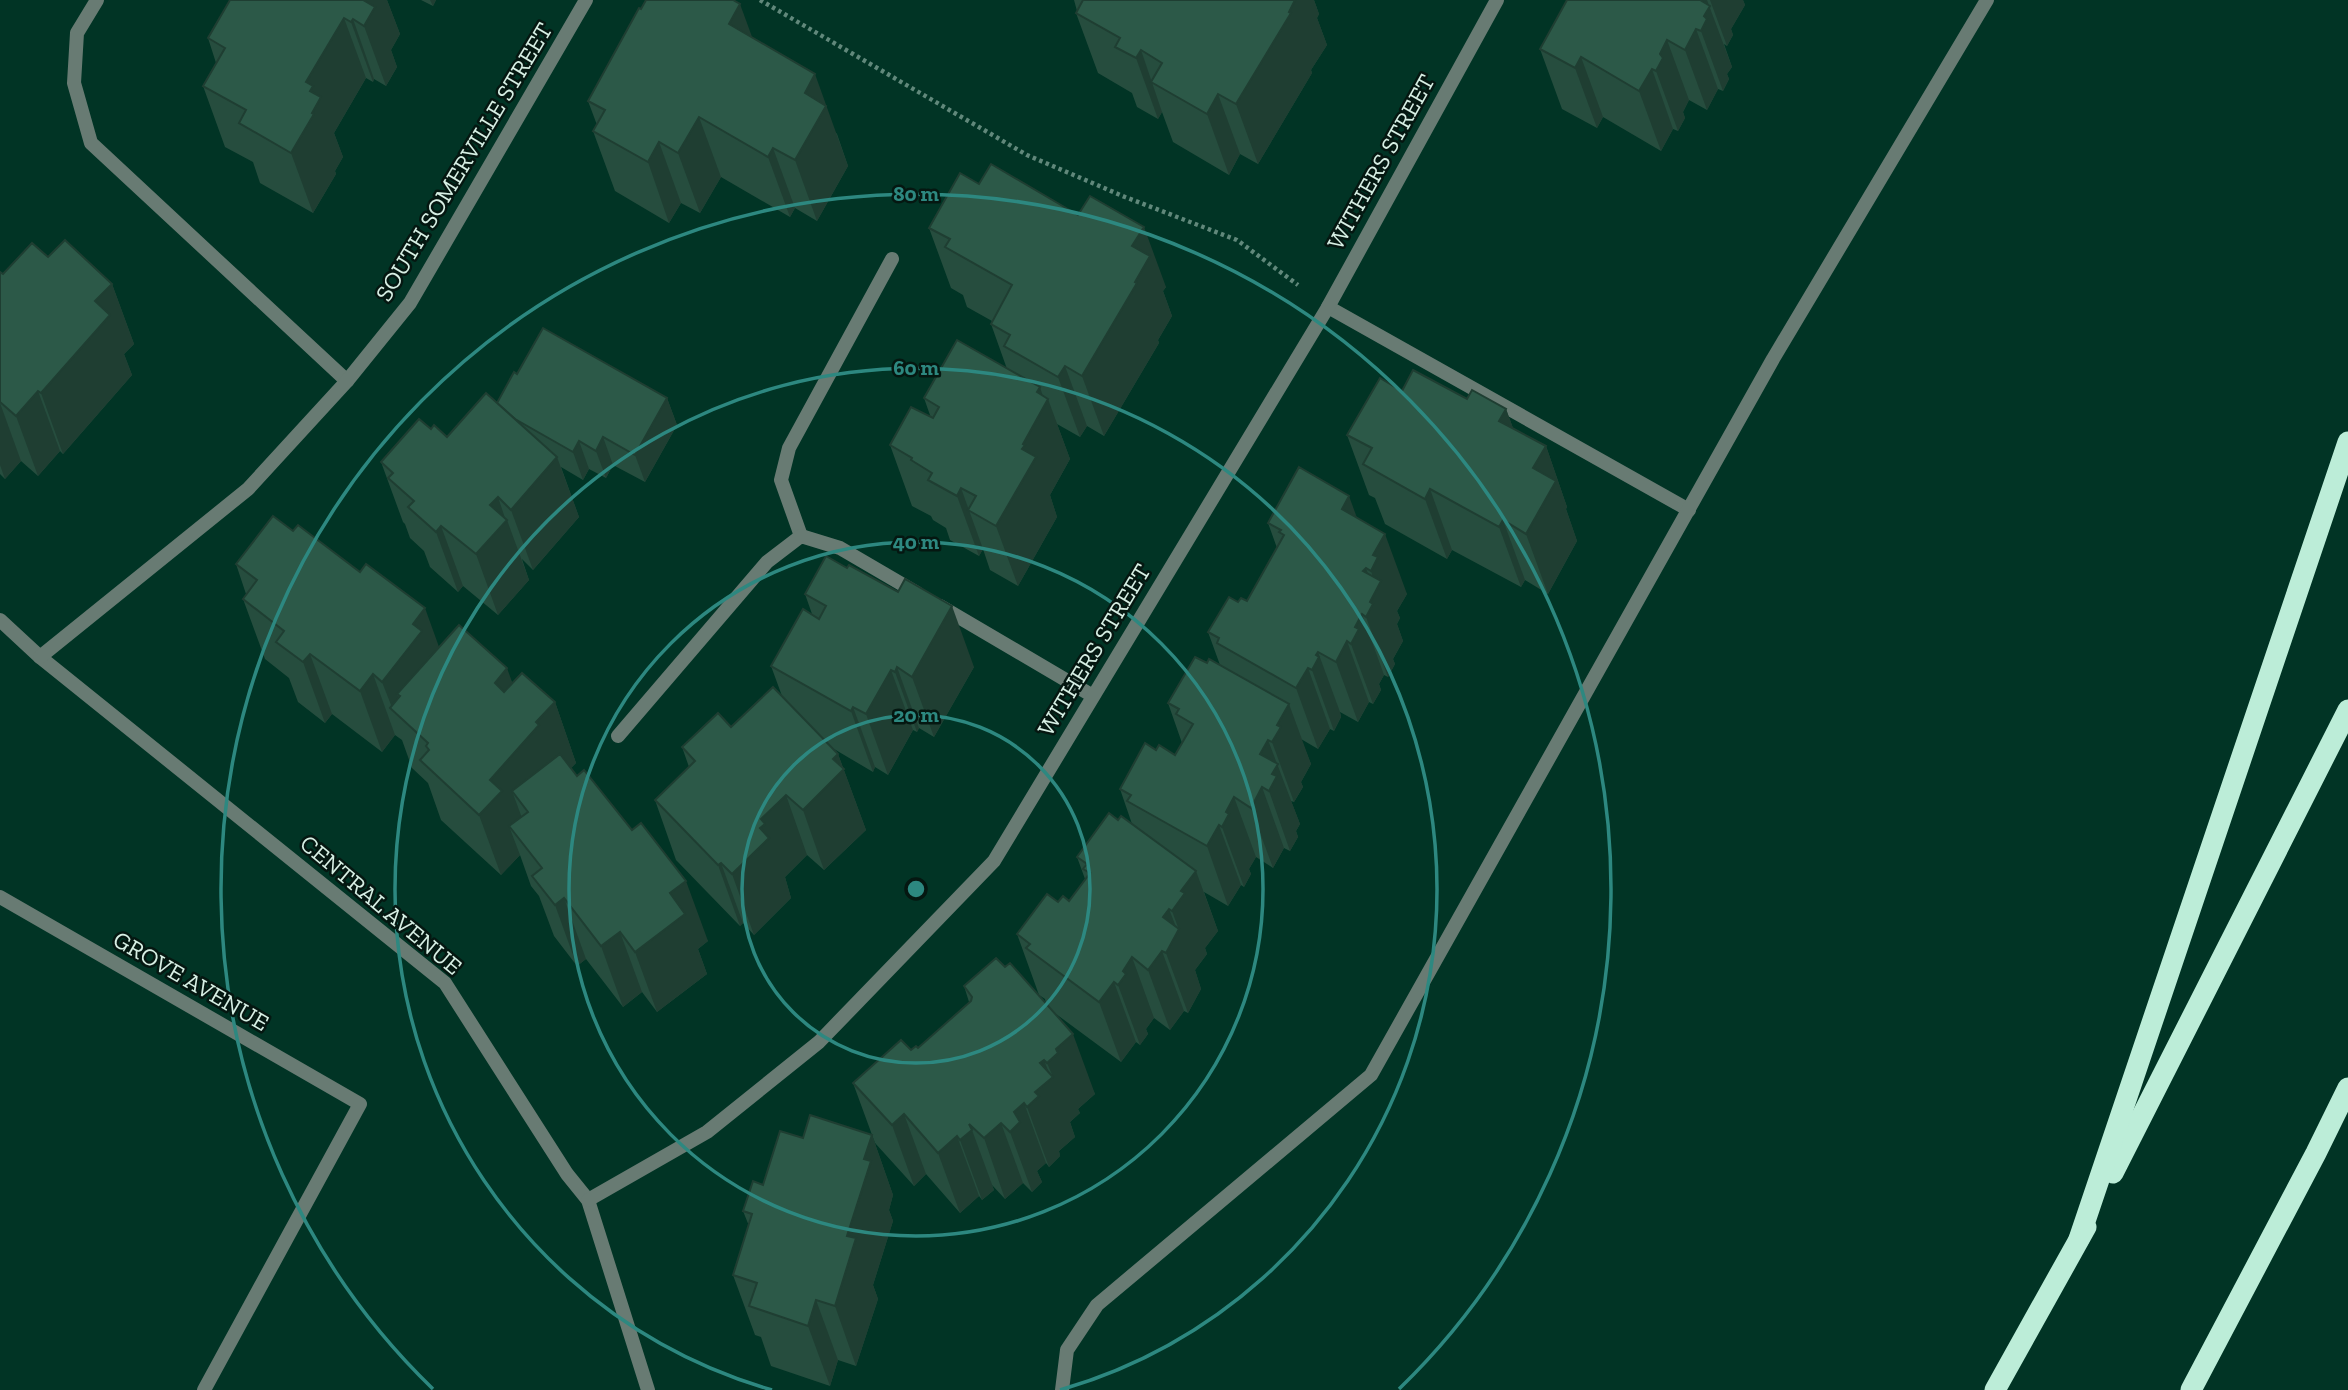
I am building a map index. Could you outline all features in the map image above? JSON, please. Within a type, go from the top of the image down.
[{"type":"highway","points":[[2079,1239],[2348,442]]},
{"type":"highway","points":[[1994,1390],[2079,1239],[2348,710]]},
{"type":"highway","points":[[2191,1390],[2348,1088]]},
{"type":"street","points":[[97,0],[78,33],[74,83],[92,143],[347,381]]},
{"type":"street","name":"SOUTH SOMERVILLE STREET","points":[[40,657],[248,489],[347,381],[410,303],[586,0]]},
{"type":"street","name":"WITHERS STREET","points":[[588,1200],[706,1132],[819,1042],[994,861],[1328,307],[1497,0]]},
{"type":"street","points":[[1062,1390],[1067,1350],[1097,1304],[1371,1075],[1773,359],[1987,0]]},
{"type":"street","points":[[800,536],[781,480],[789,448],[892,259]]},
{"type":"street","points":[[1328,307],[1689,510]]},
{"type":"street","points":[[800,536],[841,548],[1093,696]]},
{"type":"street","points":[[618,736],[767,562],[800,536]]},
{"type":"street","name":"CENTRAL AVENUE","points":[[0,620],[40,657],[445,983],[568,1174],[588,1200],[648,1390]]},
{"type":"street","name":"GROVE AVENUE","points":[[0,897],[360,1104],[204,1390]]},
{"type":"path","points":[[760,0],[1027,155],[1125,197],[1237,240],[1328,307]]},
{"type":"building","points":[[230,0],[363,0],[375,7],[364,26],[353,19],[351,22],[344,18],[306,82],[313,86],[310,91],[321,97],[291,153],[239,123],[246,110],[203,86],[225,48],[208,38]]},
{"type":"building","points":[[646,0],[733,0],[740,4],[729,24],[815,74],[805,93],[826,106],[795,160],[773,148],[768,157],[699,117],[678,153],[659,142],[648,162],[593,131],[605,110],[588,101]]},
{"type":"building","points":[[1083,0],[1295,0],[1289,12],[1291,13],[1236,104],[1218,94],[1207,114],[1151,82],[1162,63],[1141,50],[1136,58],[1115,47],[1120,38],[1076,13]]},
{"type":"building","points":[[1567,0],[1700,0],[1710,6],[1704,16],[1707,19],[1701,31],[1696,29],[1685,50],[1667,40],[1660,54],[1663,58],[1656,71],[1652,69],[1639,91],[1581,57],[1575,68],[1540,49]]},
{"type":"building","points":[[991,164],[1078,215],[1090,196],[1144,227],[1132,246],[1150,256],[1082,376],[1065,366],[1058,377],[1004,346],[1010,335],[991,324],[1012,285],[945,247],[950,239],[929,228],[960,173],[979,184]]},
{"type":"building","points":[[65,240],[112,284],[95,301],[110,315],[41,393],[38,391],[16,416],[0,402],[0,272],[3,274],[32,243],[48,257]]},
{"type":"building","points":[[543,328],[667,398],[635,455],[603,437],[596,451],[579,441],[573,452],[515,419],[497,403]]},
{"type":"building","points":[[957,340],[1040,387],[1037,392],[1048,399],[1023,444],[1025,445],[1022,449],[1036,457],[996,526],[968,510],[976,496],[961,488],[957,496],[928,480],[932,473],[890,445],[911,407],[933,418],[939,407],[924,398]]},
{"type":"building","points":[[1413,370],[1467,399],[1472,390],[1506,409],[1499,421],[1546,446],[1533,468],[1556,481],[1526,534],[1503,520],[1499,527],[1430,489],[1425,499],[1363,464],[1372,448],[1347,435],[1380,378],[1402,391]]},
{"type":"building","points":[[486,393],[557,457],[511,510],[498,497],[490,505],[507,520],[476,554],[441,526],[436,532],[408,507],[414,501],[388,478],[393,473],[381,462],[419,419],[431,429],[434,425],[447,437]]},
{"type":"building","points":[[1299,467],[1349,496],[1342,509],[1385,534],[1373,555],[1378,557],[1371,571],[1366,568],[1363,571],[1381,581],[1366,617],[1362,614],[1355,627],[1359,629],[1351,644],[1347,641],[1336,662],[1318,652],[1316,655],[1319,657],[1312,670],[1308,668],[1296,688],[1217,643],[1219,638],[1208,632],[1229,597],[1238,602],[1241,598],[1247,601],[1284,535],[1279,532],[1281,530],[1268,523]]},
{"type":"building","points":[[273,516],[293,531],[298,525],[360,572],[366,564],[425,608],[413,624],[422,631],[382,682],[373,674],[360,691],[310,654],[303,662],[276,642],[284,631],[243,599],[257,580],[236,564]]},
{"type":"building","points":[[826,556],[847,568],[849,565],[898,592],[905,579],[952,606],[912,677],[897,667],[895,672],[891,670],[866,714],[853,707],[851,711],[771,666],[803,609],[819,619],[826,606],[805,594]]},
{"type":"building","points":[[459,625],[507,668],[495,683],[504,692],[522,673],[555,702],[536,722],[539,725],[490,780],[502,791],[479,815],[420,760],[429,750],[426,746],[428,743],[390,708],[400,696],[397,694]]},
{"type":"building","points":[[1195,657],[1207,663],[1209,659],[1289,704],[1277,725],[1281,727],[1272,742],[1268,740],[1260,754],[1278,764],[1272,774],[1277,776],[1269,791],[1262,787],[1251,808],[1234,797],[1222,827],[1219,825],[1207,846],[1127,801],[1131,795],[1120,789],[1145,743],[1156,750],[1159,745],[1175,755],[1193,724],[1176,714],[1179,709],[1168,703]]},
{"type":"building","points":[[773,687],[838,754],[833,759],[844,769],[803,810],[786,795],[761,819],[765,824],[760,828],[769,838],[732,874],[721,863],[718,865],[655,800],[695,761],[682,747],[718,713],[731,727]]},
{"type":"building","points":[[560,754],[577,776],[584,770],[632,830],[641,823],[686,881],[670,893],[685,914],[635,952],[620,932],[601,946],[564,898],[555,905],[532,876],[542,868],[509,826],[528,812],[512,791]]},
{"type":"building","points":[[1109,813],[1118,820],[1121,816],[1196,871],[1181,891],[1185,893],[1172,911],[1169,909],[1163,917],[1179,929],[1166,953],[1162,951],[1148,970],[1132,957],[1123,971],[1126,974],[1118,985],[1114,982],[1099,1002],[1026,948],[1030,944],[1017,934],[1047,894],[1058,902],[1063,896],[1069,901],[1090,873],[1083,869],[1087,864],[1077,857]]},
{"type":"building","points":[[996,958],[1005,967],[1010,963],[1073,1034],[1056,1049],[1058,1053],[1047,1063],[1044,1060],[1040,1063],[1053,1077],[1035,1092],[1039,1096],[1027,1107],[1024,1103],[1014,1112],[1020,1122],[1010,1132],[1001,1123],[984,1138],[969,1124],[972,1130],[960,1140],[957,1136],[938,1153],[904,1114],[892,1125],[853,1083],[901,1040],[911,1050],[916,1046],[918,1048],[971,1001],[972,997],[964,986]]},
{"type":"building","points":[[810,1115],[872,1135],[864,1159],[871,1161],[847,1236],[856,1238],[835,1306],[816,1300],[808,1326],[749,1306],[757,1283],[733,1275],[752,1214],[743,1211],[753,1181],[763,1185],[780,1131],[803,1138]]}]
